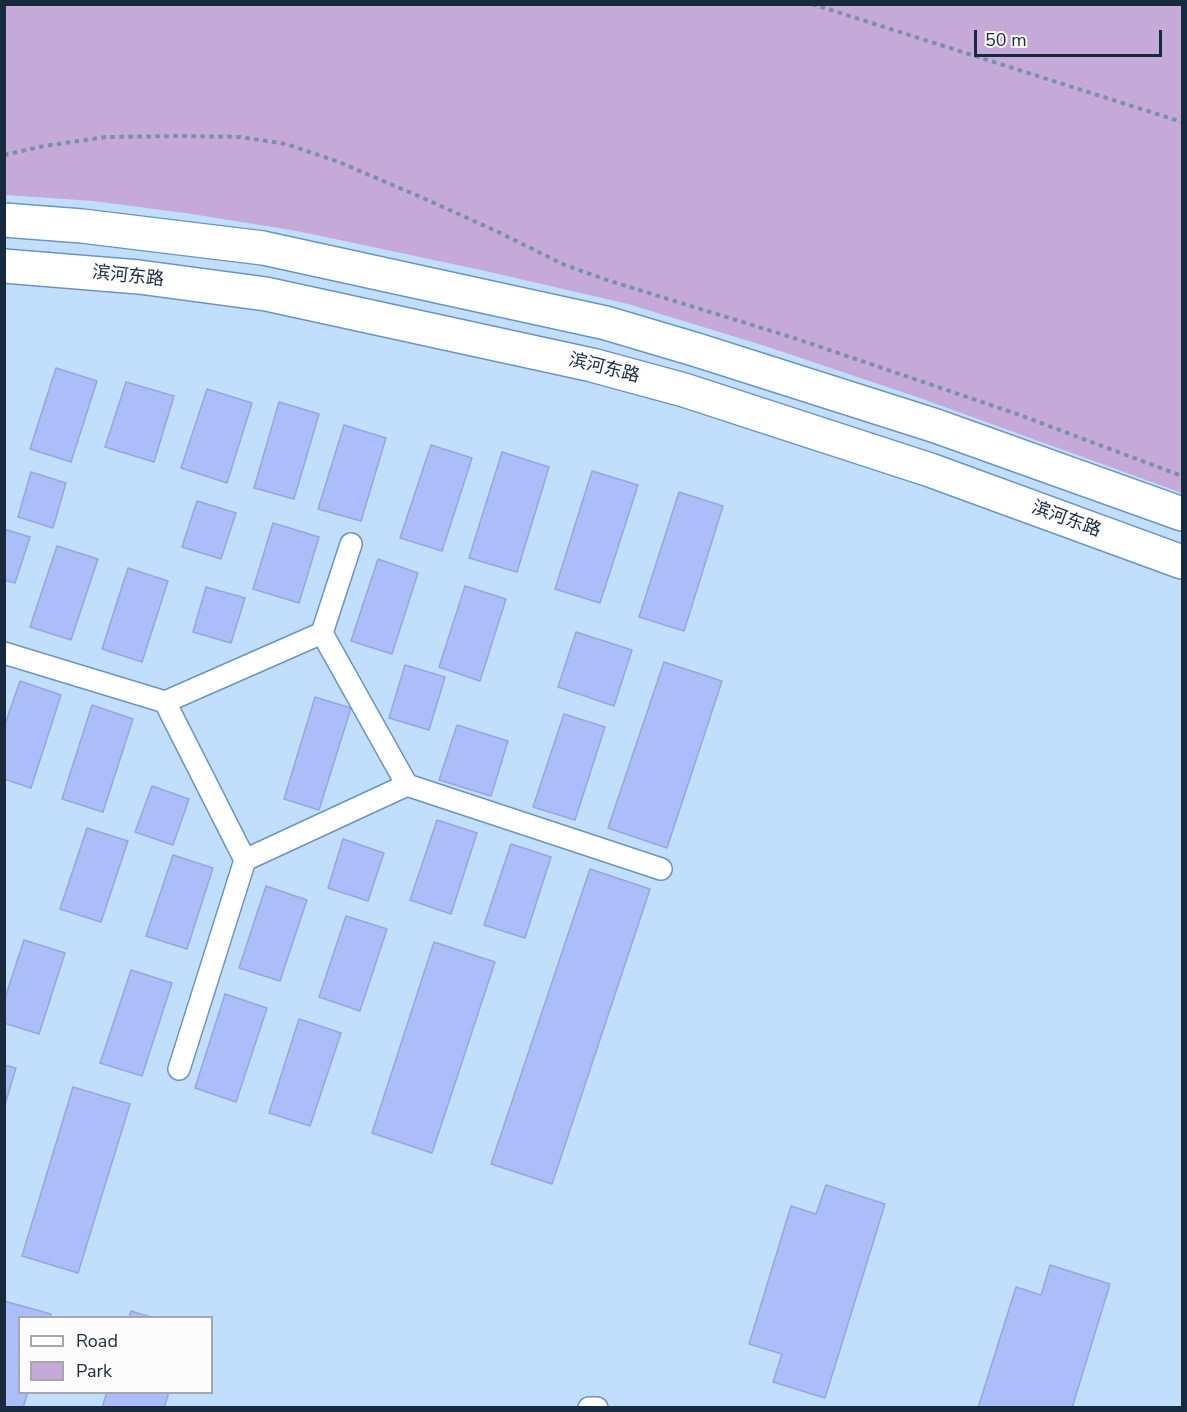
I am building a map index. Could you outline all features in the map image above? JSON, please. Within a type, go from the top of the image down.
[{"type":"main road","points":[[4,220],[82,226],[263,248],[606,323],[936,426],[1182,514]]},
{"type":"main road","name":"滨河东路","points":[[4,266],[139,277],[266,294],[591,365],[684,390],[930,470],[1182,562]]},
{"type":"street","points":[[351,544],[322,633],[407,785],[661,869]]},
{"type":"street","points":[[4,653],[165,702],[322,633]]},
{"type":"street","points":[[165,702],[245,860],[179,1069]]},
{"type":"street","points":[[245,860],[407,785]]},
{"type":"street","points":[[590,1407],[597,1407]]},
{"type":"path","points":[[812,4],[1182,122]]},
{"type":"path","points":[[4,155],[44,146],[106,137],[240,137],[286,144],[339,162],[423,198],[565,265],[794,338],[1017,414],[1182,476]]},
{"type":"green space","points":[[4,5],[1182,5],[1182,493],[917,397],[765,346],[628,304],[297,231],[94,201],[5,195]]},
{"type":"building","points":[[56,368],[97,381],[71,462],[30,449]]},
{"type":"building","points":[[126,382],[174,396],[154,462],[105,447]]},
{"type":"building","points":[[207,389],[252,403],[227,483],[181,468]]},
{"type":"building","points":[[279,402],[319,414],[294,499],[254,488]]},
{"type":"building","points":[[344,425],[386,438],[361,521],[318,509]]},
{"type":"building","points":[[431,445],[472,458],[442,551],[400,538]]},
{"type":"building","points":[[502,452],[549,467],[517,572],[469,558]]},
{"type":"building","points":[[592,471],[638,485],[600,603],[555,589]]},
{"type":"building","points":[[31,472],[66,483],[53,528],[18,517]]},
{"type":"building","points":[[679,492],[723,506],[684,631],[639,617]]},
{"type":"building","points":[[197,501],[236,513],[221,559],[182,547]]},
{"type":"building","points":[[273,523],[319,537],[299,603],[253,589]]},
{"type":"building","points":[[4,529],[30,537],[15,583],[4,580]]},
{"type":"building","points":[[57,546],[98,559],[71,640],[30,627]]},
{"type":"building","points":[[378,559],[418,573],[392,654],[351,641]]},
{"type":"building","points":[[128,568],[168,581],[142,662],[102,649]]},
{"type":"building","points":[[465,586],[506,599],[480,681],[439,667]]},
{"type":"building","points":[[206,587],[245,598],[231,643],[193,632]]},
{"type":"building","points":[[576,632],[632,650],[614,706],[558,687]]},
{"type":"building","points":[[664,662],[722,681],[667,848],[608,828]]},
{"type":"building","points":[[405,665],[445,677],[429,730],[389,718]]},
{"type":"building","points":[[20,681],[61,695],[31,788],[4,779],[4,727]]},
{"type":"building","points":[[315,697],[351,708],[319,810],[284,799]]},
{"type":"building","points":[[92,705],[133,719],[103,812],[62,799]]},
{"type":"building","points":[[564,714],[605,727],[575,820],[533,807]]},
{"type":"building","points":[[457,725],[508,741],[491,796],[439,780]]},
{"type":"building","points":[[152,786],[189,799],[173,845],[135,832]]},
{"type":"building","points":[[437,820],[477,833],[451,914],[410,900]]},
{"type":"building","points":[[87,828],[128,841],[101,922],[60,909]]},
{"type":"building","points":[[343,839],[384,853],[368,901],[328,888]]},
{"type":"building","points":[[511,844],[551,857],[525,938],[484,925]]},
{"type":"building","points":[[173,855],[213,868],[187,949],[146,936]]},
{"type":"building","points":[[590,869],[650,889],[552,1184],[491,1164]]},
{"type":"building","points":[[266,886],[307,900],[280,981],[239,968]]},
{"type":"building","points":[[346,916],[387,929],[360,1011],[319,997]]},
{"type":"building","points":[[24,940],[65,953],[39,1034],[4,1023],[4,1001]]},
{"type":"building","points":[[434,942],[495,962],[432,1153],[372,1133]]},
{"type":"building","points":[[131,970],[172,983],[142,1076],[100,1063]]},
{"type":"building","points":[[225,994],[267,1008],[236,1102],[195,1088]]},
{"type":"building","points":[[299,1019],[341,1033],[310,1126],[269,1113]]},
{"type":"building","points":[[4,1065],[16,1068],[4,1108]]},
{"type":"building","points":[[73,1087],[130,1104],[78,1273],[22,1256]]},
{"type":"building","points":[[826,1185],[885,1204],[825,1398],[773,1382],[782,1354],[749,1344],[791,1206],[816,1214]]},
{"type":"building","points":[[1050,1265],[1110,1284],[1072,1408],[978,1408],[1016,1287],[1041,1295]]},
{"type":"building","points":[[4,1301],[51,1314],[50,1316],[18,1316],[18,1394],[27,1394],[23,1408],[4,1408]]},
{"type":"building","points":[[131,1311],[147,1316],[130,1316]]},
{"type":"building","points":[[106,1394],[168,1394],[164,1408],[102,1408]]}]
